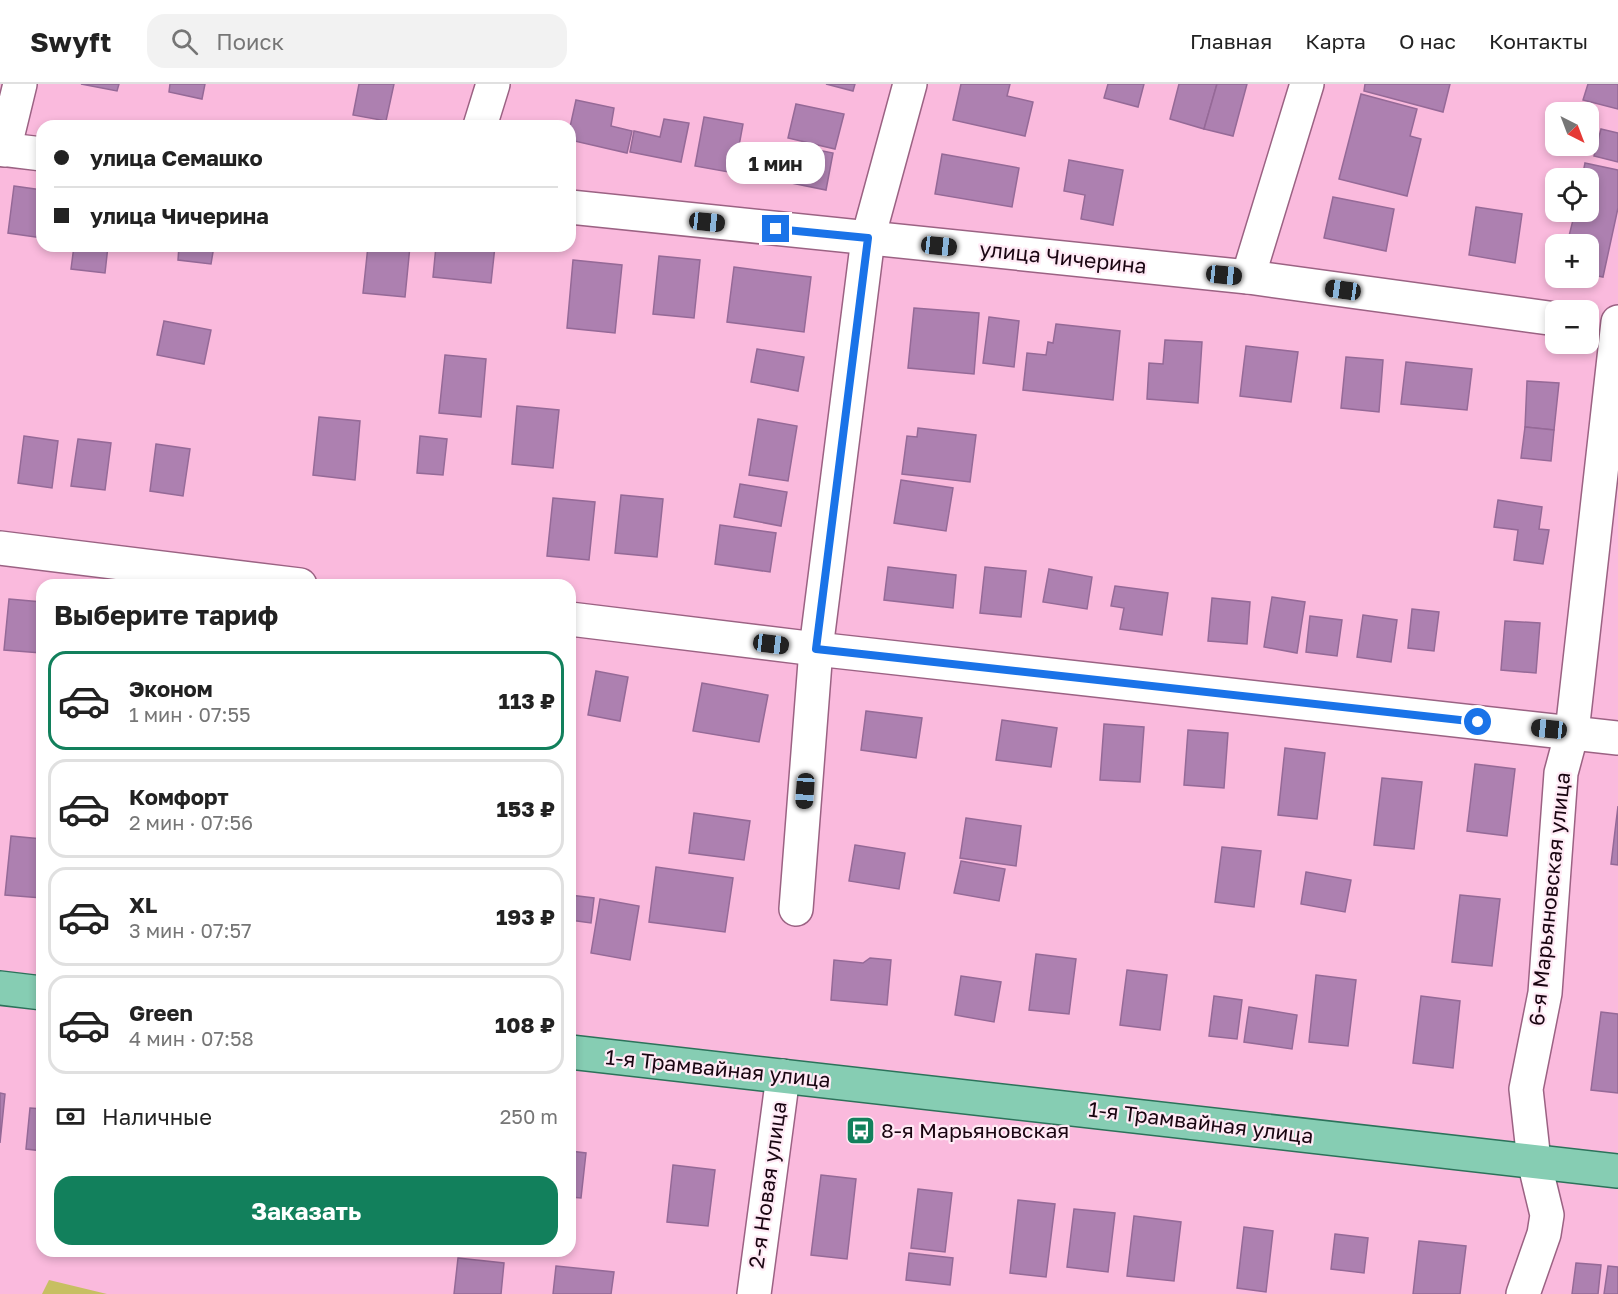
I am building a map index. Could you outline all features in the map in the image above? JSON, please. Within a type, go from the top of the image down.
[{"type":"main road","points":[[0,988],[36,992]]},
{"type":"main road","name":"1-я Трамвайная улица","points":[[576,1053],[1618,1171]]},
{"type":"street","points":[[20,84],[2,149],[36,153]]},
{"type":"street","points":[[482,120],[493,84]]},
{"type":"street","points":[[796,909],[816,649],[868,238],[910,84]]},
{"type":"street","points":[[1248,277],[1307,84]]},
{"type":"street","name":"улица Чичерина","points":[[576,208],[1248,277],[1545,318]]},
{"type":"street","name":"6-я Марьяновская улица","points":[[1523,1294],[1544,1234],[1546,1215],[1534,1161],[1526,1089],[1545,993],[1561,773],[1572,732],[1610,325]]},
{"type":"street","points":[[0,548],[251,579]]},
{"type":"street","points":[[576,620],[816,649],[1618,738]]},
{"type":"street","name":"2-я Новая улица","points":[[754,1294],[783,1076]]},
{"type":"shaded area","points":[[49,1280],[107,1294],[42,1294]]},
{"type":"building","points":[[81,84],[119,84],[117,91]]},
{"type":"building","points":[[170,84],[205,84],[202,99],[169,92]]},
{"type":"building","points":[[359,84],[394,84],[386,120],[353,115]]},
{"type":"building","points":[[826,84],[855,84],[853,91]]},
{"type":"building","points":[[961,84],[1010,84],[1007,96],[1033,102],[1025,136],[953,120]]},
{"type":"building","points":[[1108,84],[1144,84],[1138,107],[1104,98]]},
{"type":"building","points":[[1179,84],[1217,84],[1204,129],[1170,119]]},
{"type":"building","points":[[1217,84],[1247,84],[1233,136],[1204,129]]},
{"type":"building","points":[[1365,84],[1450,84],[1443,112],[1364,91]]},
{"type":"building","points":[[1588,84],[1618,84],[1618,109],[1599,104],[1599,102],[1583,100]]},
{"type":"building","points":[[1361,94],[1417,109],[1410,136],[1421,139],[1407,196],[1339,179]]},
{"type":"building","points":[[576,100],[614,108],[611,126],[632,131],[627,153],[576,141],[576,120],[572,120]]},
{"type":"building","points":[[796,104],[844,114],[835,149],[788,138]]},
{"type":"building","points":[[704,117],[743,124],[734,173],[695,166]]},
{"type":"building","points":[[664,119],[689,123],[681,162],[630,152],[634,131],[660,137]]},
{"type":"building","points":[[1601,129],[1618,133],[1618,162],[1594,156],[1599,156]]},
{"type":"building","points":[[788,144],[833,153],[826,190],[781,181]]},
{"type":"building","points":[[942,154],[1019,168],[1012,207],[935,194]]},
{"type":"building","points":[[1069,160],[1123,170],[1113,225],[1081,219],[1085,195],[1064,191]]},
{"type":"building","points":[[1585,163],[1618,170],[1618,208],[1603,277],[1599,276],[1599,234],[1570,234],[1572,222],[1599,222],[1599,168],[1584,168]]},
{"type":"building","points":[[14,186],[36,189],[36,237],[8,233]]},
{"type":"building","points":[[1333,197],[1394,209],[1386,251],[1324,238]]},
{"type":"building","points":[[1476,207],[1522,214],[1515,263],[1469,255]]},
{"type":"building","points":[[73,252],[107,252],[105,273],[71,269]]},
{"type":"building","points":[[179,252],[213,252],[211,264],[178,260]]},
{"type":"building","points":[[367,252],[409,252],[405,297],[363,293]]},
{"type":"building","points":[[435,252],[494,252],[491,283],[433,277]]},
{"type":"building","points":[[659,256],[700,260],[694,318],[653,314]]},
{"type":"building","points":[[573,260],[622,265],[615,333],[567,328]]},
{"type":"building","points":[[734,267],[811,277],[804,332],[727,322]]},
{"type":"building","points":[[914,308],[979,313],[974,374],[908,368]]},
{"type":"building","points":[[989,317],[1019,321],[1014,367],[983,363]]},
{"type":"building","points":[[164,321],[211,330],[204,364],[157,355]]},
{"type":"building","points":[[1056,324],[1120,331],[1113,400],[1023,390],[1027,353],[1046,355],[1048,342],[1053,343]]},
{"type":"building","points":[[1165,340],[1202,342],[1198,403],[1147,399],[1149,363],[1163,364]]},
{"type":"building","points":[[1246,346],[1298,352],[1291,402],[1240,396]]},
{"type":"building","points":[[757,349],[804,357],[798,391],[751,382]]},
{"type":"building","points":[[445,355],[486,359],[481,417],[439,413]]},
{"type":"building","points":[[1346,357],[1383,360],[1379,412],[1341,408]]},
{"type":"building","points":[[1406,362],[1472,369],[1467,410],[1401,404]]},
{"type":"building","points":[[1527,381],[1559,383],[1554,430],[1525,427]]},
{"type":"building","points":[[517,406],[559,410],[553,468],[512,464]]},
{"type":"building","points":[[319,417],[360,421],[355,480],[313,475]]},
{"type":"building","points":[[758,419],[797,426],[788,481],[749,475]]},
{"type":"building","points":[[1525,427],[1554,430],[1551,461],[1521,458]]},
{"type":"building","points":[[918,428],[976,435],[970,482],[902,474],[907,436],[917,437]]},
{"type":"building","points":[[24,436],[58,441],[52,488],[18,483]]},
{"type":"building","points":[[420,436],[447,439],[443,475],[417,473]]},
{"type":"building","points":[[78,439],[111,443],[105,490],[71,486]]},
{"type":"building","points":[[156,444],[190,449],[183,496],[150,491]]},
{"type":"building","points":[[901,480],[953,488],[946,531],[894,523]]},
{"type":"building","points":[[740,484],[787,492],[781,526],[734,517]]},
{"type":"building","points":[[621,495],[663,499],[657,557],[615,553]]},
{"type":"building","points":[[553,498],[595,502],[589,560],[547,556]]},
{"type":"building","points":[[1498,500],[1542,507],[1539,529],[1549,530],[1543,564],[1514,560],[1518,530],[1494,527]]},
{"type":"building","points":[[720,525],[776,533],[770,572],[715,564]]},
{"type":"building","points":[[888,567],[956,575],[953,608],[884,600]]},
{"type":"building","points":[[985,567],[1026,571],[1021,617],[980,613]]},
{"type":"building","points":[[1049,569],[1092,577],[1087,609],[1043,602]]},
{"type":"building","points":[[1115,586],[1168,593],[1162,635],[1120,629],[1124,608],[1111,606]]},
{"type":"building","points":[[1272,597],[1305,602],[1297,653],[1264,647]]},
{"type":"building","points":[[1212,598],[1250,602],[1247,644],[1208,641]]},
{"type":"building","points":[[9,599],[36,601],[36,653],[4,650]]},
{"type":"building","points":[[1412,609],[1439,612],[1434,651],[1408,648]]},
{"type":"building","points":[[1363,615],[1397,620],[1391,662],[1357,657]]},
{"type":"building","points":[[1310,616],[1342,620],[1337,656],[1306,652]]},
{"type":"building","points":[[1505,621],[1540,623],[1536,673],[1501,670]]},
{"type":"building","points":[[596,671],[628,677],[620,721],[588,715]]},
{"type":"building","points":[[702,683],[768,695],[759,742],[693,731]]},
{"type":"building","points":[[866,711],[922,718],[916,758],[861,750]]},
{"type":"building","points":[[1002,720],[1057,728],[1051,767],[996,760]]},
{"type":"building","points":[[1104,724],[1144,727],[1140,782],[1100,780]]},
{"type":"building","points":[[1188,730],[1228,733],[1224,788],[1184,785]]},
{"type":"building","points":[[1285,748],[1325,753],[1317,819],[1278,815]]},
{"type":"building","points":[[1475,764],[1515,769],[1507,836],[1467,831]]},
{"type":"building","points":[[1382,778],[1422,782],[1414,849],[1374,845]]},
{"type":"building","points":[[1618,806],[1618,865],[1611,864]]},
{"type":"building","points":[[694,813],[750,821],[744,860],[689,853]]},
{"type":"building","points":[[966,818],[1021,826],[1016,866],[960,858]]},
{"type":"building","points":[[11,836],[36,838],[36,898],[5,895]]},
{"type":"building","points":[[855,845],[905,853],[899,889],[849,881]]},
{"type":"building","points":[[1222,847],[1261,851],[1254,907],[1215,902]]},
{"type":"building","points":[[961,861],[1005,869],[999,901],[954,893]]},
{"type":"building","points":[[656,867],[733,878],[725,932],[649,922]]},
{"type":"building","points":[[1306,872],[1351,880],[1345,912],[1301,904]]},
{"type":"building","points":[[1460,895],[1500,899],[1492,966],[1452,962]]},
{"type":"building","points":[[576,896],[594,898],[591,923],[576,921]]},
{"type":"building","points":[[600,899],[639,906],[630,960],[591,953]]},
{"type":"building","points":[[1036,954],[1076,959],[1069,1014],[1029,1010]]},
{"type":"building","points":[[870,958],[891,960],[887,1005],[831,1000],[834,960],[863,963]]},
{"type":"building","points":[[1127,970],[1167,975],[1160,1030],[1120,1025]]},
{"type":"building","points":[[1316,975],[1356,980],[1348,1046],[1309,1042]]},
{"type":"building","points":[[961,976],[1001,982],[994,1022],[955,1015]]},
{"type":"building","points":[[1214,996],[1242,1000],[1237,1039],[1209,1036]]},
{"type":"building","points":[[1421,996],[1460,1001],[1453,1068],[1413,1063]]},
{"type":"building","points":[[1249,1007],[1297,1015],[1292,1049],[1244,1042]]},
{"type":"building","points":[[1601,1012],[1618,1014],[1618,1093],[1591,1090]]},
{"type":"building","points":[[0,1093],[5,1094],[0,1143]]},
{"type":"building","points":[[30,1108],[36,1108],[36,1150],[26,1149]]},
{"type":"building","points":[[576,1152],[586,1153],[581,1198],[576,1198]]},
{"type":"building","points":[[673,1165],[715,1170],[708,1226],[667,1222]]},
{"type":"building","points":[[821,1175],[856,1179],[847,1259],[811,1255]]},
{"type":"building","points":[[918,1189],[952,1193],[945,1252],[911,1248]]},
{"type":"building","points":[[1018,1200],[1055,1204],[1046,1277],[1010,1273]]},
{"type":"building","points":[[1074,1209],[1115,1213],[1108,1272],[1067,1267]]},
{"type":"building","points":[[1134,1216],[1181,1222],[1174,1281],[1127,1276]]},
{"type":"building","points":[[1244,1227],[1273,1231],[1266,1292],[1237,1288]]},
{"type":"building","points":[[1335,1234],[1368,1238],[1364,1273],[1331,1269]]},
{"type":"building","points":[[1419,1241],[1466,1246],[1460,1294],[1413,1294]]},
{"type":"building","points":[[909,1253],[953,1258],[950,1285],[906,1280]]},
{"type":"building","points":[[458,1258],[504,1263],[501,1294],[454,1294]]},
{"type":"building","points":[[1576,1263],[1601,1265],[1598,1294],[1572,1294]]},
{"type":"building","points":[[556,1266],[614,1272],[611,1294],[553,1294]]},
{"type":"building","points":[[1608,1266],[1618,1267],[1618,1294],[1604,1294]]},
{"type":"place","name":"8-я Марьяновская","points":[[860,1131]]},
{"type":"route","points":[[776,229],[868,238],[816,649],[1478,722]]}]
